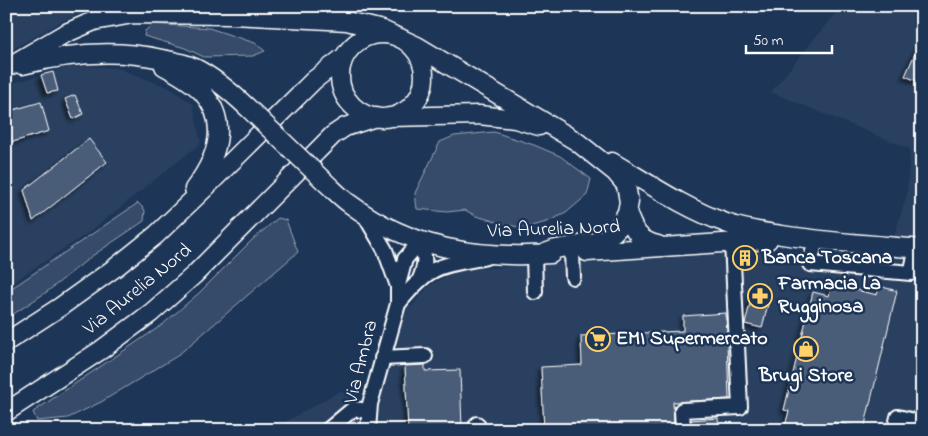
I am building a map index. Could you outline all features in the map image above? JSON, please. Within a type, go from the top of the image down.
[{"type":"main road","name":"Via Aurelia Nord","points":[[6,68],[64,34],[94,21],[133,14],[232,15],[347,21],[382,30],[408,43],[415,50],[423,70],[421,91],[408,108],[399,114],[345,127],[333,135],[194,275],[151,312],[101,350],[6,412]]},
{"type":"main road","name":"Via Aurelia Nord","points":[[6,342],[60,307],[116,267],[166,225],[314,80],[344,57],[358,41],[367,36],[378,34],[398,37]]},
{"type":"main road","points":[[398,37],[417,46],[576,141],[615,172],[626,186],[629,202],[627,212],[620,226],[603,240],[556,249],[537,255]]},
{"type":"main road","name":"Via Aurelia Nord","points":[[6,68],[52,57],[102,52],[141,54],[193,67],[228,89],[348,203],[390,229],[420,242],[462,252],[492,255],[537,255],[808,238]]},
{"type":"main road","points":[[141,54],[180,74],[202,91],[212,104],[218,124],[219,139],[214,157],[200,180],[166,225]]},
{"type":"main road","points":[[344,57],[340,68],[342,90],[355,108],[365,114],[382,117],[496,117],[515,119],[549,129],[576,141]]},
{"type":"main road","name":"Via Aurelia Nord","points":[[576,141],[662,191],[726,223],[749,230],[808,238],[919,249]]},
{"type":"main road","points":[[627,212],[634,231],[640,238],[649,243],[665,246]]},
{"type":"street","points":[[363,213],[385,250],[398,286]]},
{"type":"street","points":[[808,238],[810,264],[911,273],[919,249]]},
{"type":"street","points":[[398,304],[398,286],[405,259],[420,242],[426,260],[419,281]]},
{"type":"street","points":[[683,430],[682,410],[740,407],[732,242]]},
{"type":"street","points":[[572,253],[573,277]]},
{"type":"street","points":[[398,304],[429,272],[438,268],[492,255]]},
{"type":"street","points":[[535,292],[537,255]]},
{"type":"street","name":"Via Ambra","points":[[368,430],[369,411],[374,386],[398,304]]},
{"type":"street","points":[[382,358],[426,356]]},
{"type":"street","points":[[328,430],[353,409],[369,411]]},
{"type":"street","points":[[895,430],[898,417],[922,423]]},
{"type":"shaded area","points":[[6,6],[97,6],[60,22],[6,53]]},
{"type":"shaded area","points":[[841,6],[922,6],[922,242],[893,239],[907,195],[910,149],[771,92]]},
{"type":"shaded area","points":[[153,24],[209,28],[255,43],[265,51],[253,56],[204,57],[185,48],[144,36],[145,31]]},
{"type":"shaded area","points":[[84,66],[117,68],[170,88],[193,104],[201,143],[89,232],[6,287],[6,85],[65,68]]},
{"type":"shaded area","points":[[494,132],[560,156],[591,179],[587,195],[566,213],[547,222],[523,228],[476,216],[465,210],[447,212],[417,209],[415,193],[440,142],[454,136]]},
{"type":"shaded area","points":[[138,203],[145,210],[144,221],[92,256],[48,291],[6,319],[6,292]]},
{"type":"shaded area","points":[[278,218],[286,220],[298,252],[177,356],[101,402],[68,418],[37,421],[33,412],[162,325],[199,293],[252,240]]},
{"type":"shaded area","points":[[817,252],[908,259],[922,264],[922,430],[271,430],[340,391],[362,401],[390,304],[411,307],[429,286],[454,272],[472,269],[754,253]]},
{"type":"building","points":[[922,38],[922,83],[905,76]]},
{"type":"building","points":[[53,72],[58,91],[47,93],[41,75]]},
{"type":"building","points":[[75,95],[83,114],[73,119],[65,99]]},
{"type":"building","points":[[41,102],[49,131],[13,142],[6,112]]},
{"type":"building","points":[[89,139],[107,162],[33,221],[24,190]]},
{"type":"building","points":[[832,284],[877,295],[879,286],[897,291],[864,429],[834,422],[833,430],[784,430],[789,411],[784,410],[813,292],[829,296]]},
{"type":"building","points":[[753,291],[770,296],[762,328],[745,324]]},
{"type":"building","points":[[726,313],[729,399],[673,402],[674,428],[544,430],[541,367],[582,365],[581,336],[683,331],[683,316]]},
{"type":"building","points":[[425,365],[425,371],[460,370],[462,430],[408,430],[405,366]]},
{"type":"building","points":[[718,418],[719,430],[692,430],[691,420]]},
{"type":"place","name":"Banca Toscana","points":[[745,258]]},
{"type":"place","name":"Farmacia La Rugginosa","points":[[760,296]]},
{"type":"place","name":"EMI Supermercato","points":[[598,339]]},
{"type":"place","name":"Brugi Store","points":[[806,349]]}]
